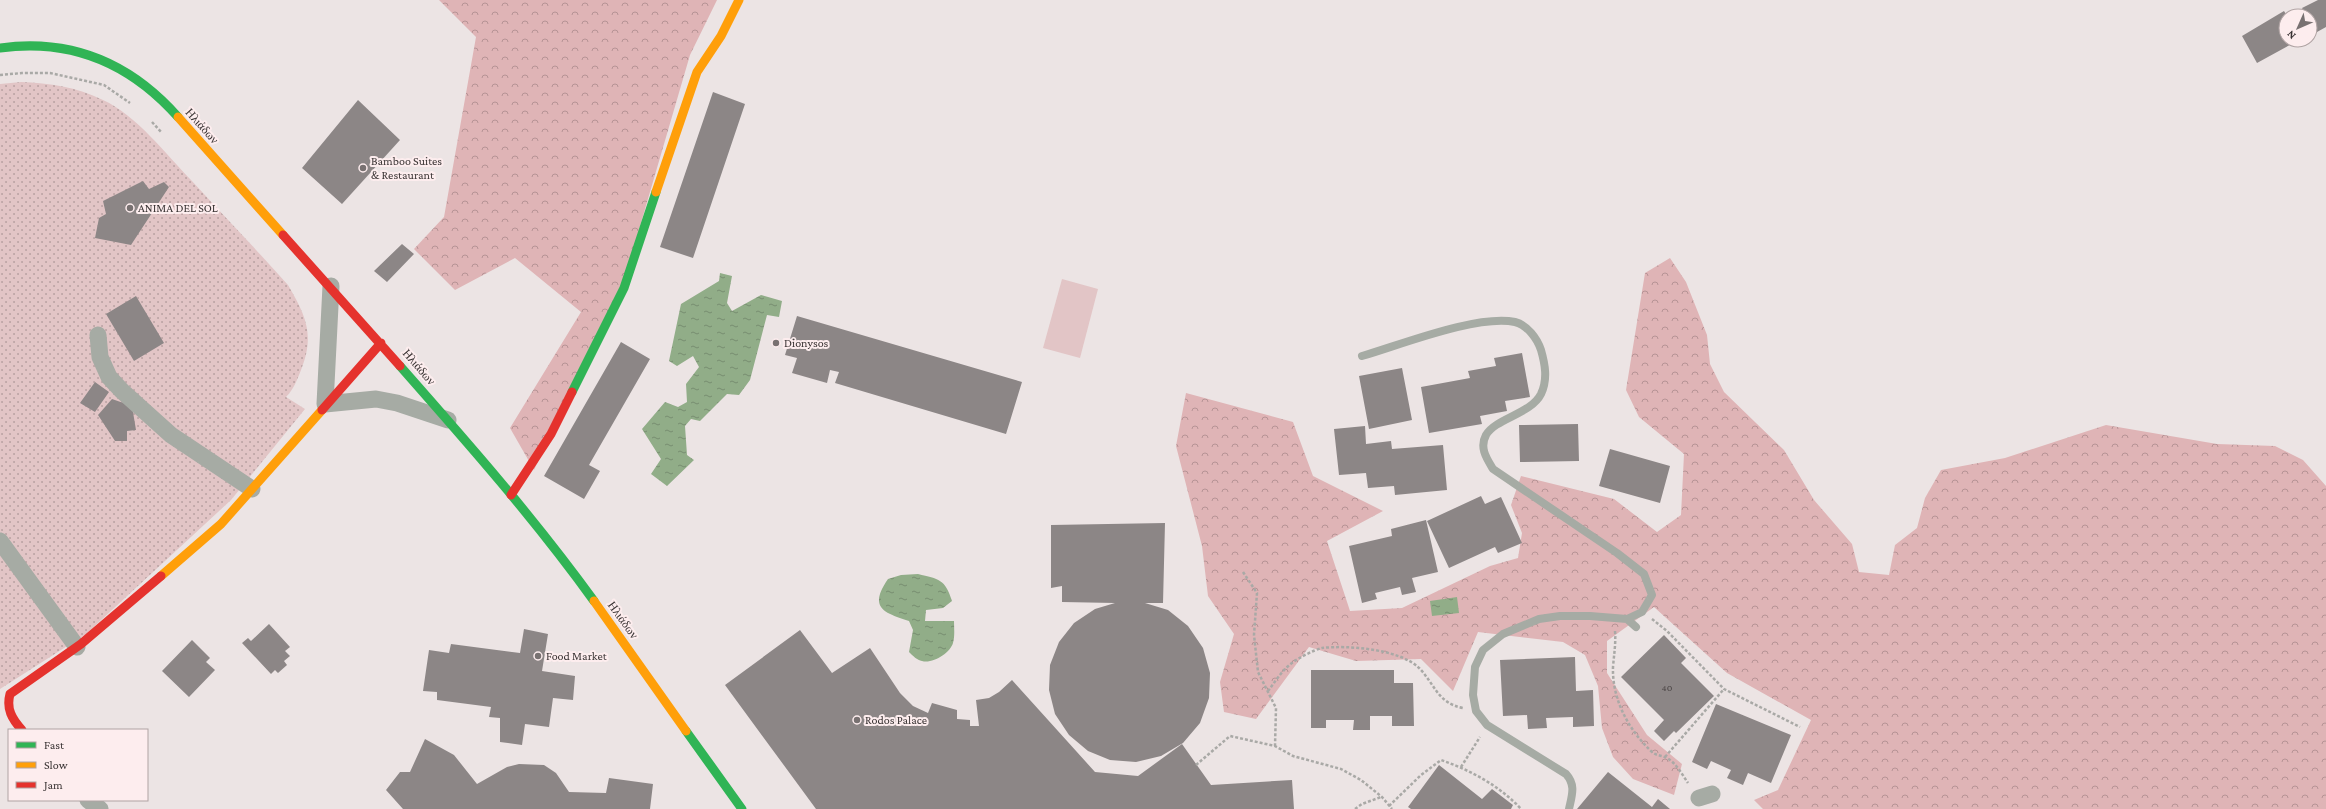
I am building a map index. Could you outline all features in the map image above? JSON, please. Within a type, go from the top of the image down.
[{"type":"street","points":[[511,495],[550,434],[624,288],[697,72],[721,36],[739,0]]},
{"type":"street","name":"Ηλιάδων","points":[[0,48],[31,46],[59,48],[92,56],[125,71],[170,108],[331,286],[450,421],[511,495],[566,564],[612,626],[742,809]]},
{"type":"street","points":[[325,404],[331,286]]},
{"type":"street","points":[[98,335],[100,357],[110,377],[122,391],[170,435],[252,489]]},
{"type":"street","points":[[21,729],[9,712],[7,703],[10,694],[77,647],[114,618],[221,524],[286,453],[325,404],[381,343]]},
{"type":"street","points":[[325,404],[376,399],[397,403],[450,421]]},
{"type":"street","points":[[0,541],[77,647]]},
{"type":"street","points":[[89,801],[100,809]]},
{"type":"lane","points":[[1362,356],[1476,322],[1515,322],[1528,328],[1539,346],[1546,369],[1541,394],[1527,408],[1502,421],[1486,435],[1483,451],[1493,469],[1617,553],[1644,574],[1652,595],[1642,612],[1627,619]]},
{"type":"lane","points":[[1569,809],[1573,794],[1572,781],[1566,774],[1487,725],[1476,711],[1473,695],[1475,667],[1483,650],[1503,634],[1539,619],[1560,616],[1614,617],[1627,619],[1636,627]]},
{"type":"path","points":[[0,76],[22,73],[50,74],[104,85],[136,108]]},
{"type":"path","points":[[148,118],[164,135]]},
{"type":"path","points":[[1243,572],[1257,593],[1254,635],[1258,672],[1276,708],[1275,746]]},
{"type":"path","points":[[1642,612],[1667,631],[1724,689],[1800,727]]},
{"type":"path","points":[[1614,617],[1616,649],[1613,667],[1620,710],[1651,751],[1658,756],[1665,757],[1675,764],[1705,796]]},
{"type":"path","points":[[1268,691],[1292,663],[1321,648],[1359,648],[1390,654],[1407,660],[1419,668],[1450,706],[1476,711]]},
{"type":"path","points":[[1665,757],[1724,689]]},
{"type":"path","points":[[1461,767],[1487,725]]},
{"type":"path","points":[[1196,765],[1230,736],[1275,746],[1293,756],[1341,769],[1361,780],[1382,797],[1392,809]]},
{"type":"path","points":[[1389,806],[1421,775],[1441,760],[1461,767],[1492,785],[1521,809]]},
{"type":"path","points":[[1355,809],[1362,804],[1382,797]]},
{"type":"shaded area","points":[[21,82],[42,83],[83,92],[103,100],[115,107],[139,125],[288,285],[304,316],[308,336],[305,358],[301,370],[297,381],[286,397],[305,409],[231,500],[86,634],[0,689],[0,84]]},
{"type":"shaded area","points":[[1062,279],[1098,289],[1080,358],[1043,348]]},
{"type":"green space","points":[[439,0],[717,0],[690,55],[624,281],[534,470],[510,428],[581,312],[515,258],[455,290],[414,249],[444,217],[476,37]]},
{"type":"green space","points":[[1670,258],[1686,282],[1707,335],[1710,364],[1724,392],[1784,450],[1814,500],[1852,544],[1859,572],[1889,575],[1895,545],[1917,528],[1925,498],[1941,470],[2005,458],[2106,425],[2217,444],[2275,446],[2303,460],[2326,486],[2326,809],[1763,809],[1754,800],[1778,790],[1811,720],[1727,673],[1654,607],[1607,641],[1607,673],[1647,735],[1682,764],[1674,795],[1633,779],[1613,757],[1602,728],[1598,686],[1585,655],[1563,642],[1478,632],[1453,691],[1421,659],[1356,661],[1309,647],[1256,719],[1224,712],[1220,682],[1234,634],[1208,596],[1202,546],[1176,446],[1186,393],[1293,422],[1313,476],[1383,511],[1327,541],[1350,611],[1402,608],[1490,566],[1518,558],[1522,533],[1511,505],[1521,476],[1614,499],[1657,532],[1681,515],[1684,454],[1639,417],[1626,390],[1645,273]]},
{"type":"water","points":[[720,273],[732,276],[727,303],[732,311],[761,295],[782,301],[779,317],[767,315],[750,380],[739,395],[727,394],[700,421],[691,419],[685,426],[687,455],[694,460],[667,486],[651,474],[661,459],[642,429],[665,402],[678,407],[687,402],[686,384],[699,367],[693,356],[677,366],[669,361],[681,304],[719,281]]},
{"type":"water","points":[[918,574],[931,577],[944,584],[952,601],[943,608],[926,610],[925,621],[954,621],[954,638],[951,647],[945,654],[931,661],[918,660],[909,652],[913,630],[909,621],[886,612],[879,603],[879,597],[882,589],[888,579],[901,575]]},
{"type":"water","points":[[1457,597],[1459,613],[1432,616],[1430,601]]},
{"type":"building","points":[[2318,0],[2326,0],[2326,27],[2318,31],[2318,8],[2302,8]]},
{"type":"building","points":[[2278,15],[2278,48],[2284,48],[2257,63],[2242,36]]},
{"type":"building","points":[[713,92],[745,104],[693,258],[660,247]]},
{"type":"building","points":[[358,100],[400,140],[342,204],[302,168]]},
{"type":"building","name":"ANIMA DEL SOL","points":[[143,181],[149,189],[164,182],[169,187],[131,245],[95,238],[99,218],[106,214],[103,201]]},
{"type":"building","points":[[402,244],[414,254],[387,282],[374,271]]},
{"type":"building","points":[[136,296],[164,343],[134,361],[106,314]]},
{"type":"building","points":[[797,316],[1022,382],[1006,434],[835,383],[839,372],[830,370],[827,383],[792,373],[797,358],[785,355]]},
{"type":"building","points":[[621,342],[650,359],[589,465],[600,471],[584,499],[544,476]]},
{"type":"building","points":[[1522,353],[1530,397],[1505,401],[1507,411],[1480,416],[1482,424],[1429,433],[1421,387],[1470,378],[1468,371],[1496,366],[1494,358]]},
{"type":"building","points":[[1402,368],[1412,420],[1369,429],[1359,376]]},
{"type":"building","points":[[95,382],[109,392],[95,412],[80,403]]},
{"type":"building","points":[[112,399],[132,406],[136,430],[127,431],[127,441],[115,441],[98,415]]},
{"type":"building","points":[[1578,424],[1579,461],[1520,462],[1519,425]]},
{"type":"building","points":[[1365,426],[1366,444],[1391,441],[1392,449],[1443,445],[1447,490],[1395,495],[1394,486],[1368,488],[1366,473],[1339,475],[1334,429]]},
{"type":"building","points":[[1610,449],[1670,466],[1660,503],[1599,486]]},
{"type":"building","points":[[1481,496],[1485,504],[1501,497],[1522,543],[1498,553],[1495,547],[1449,568],[1427,521]]},
{"type":"building","points":[[1426,520],[1438,572],[1412,578],[1416,592],[1402,595],[1400,587],[1375,593],[1377,599],[1362,603],[1349,546],[1392,536],[1391,529]]},
{"type":"building","points":[[1165,523],[1163,603],[1145,603],[1168,610],[1188,626],[1203,648],[1210,673],[1209,698],[1200,723],[1183,743],[1161,756],[1136,762],[1110,760],[1088,751],[1069,735],[1055,714],[1049,690],[1050,665],[1059,642],[1074,623],[1095,609],[1115,603],[1062,602],[1062,586],[1051,588],[1051,525]]},
{"type":"building","points":[[269,624],[290,647],[285,651],[290,656],[284,661],[287,665],[278,673],[275,670],[271,674],[242,643],[248,638],[251,641]]},
{"type":"building","points":[[524,629],[548,634],[542,671],[575,676],[573,700],[553,698],[549,727],[525,724],[522,745],[500,742],[500,718],[489,717],[491,707],[437,700],[437,692],[423,691],[429,650],[449,653],[451,644],[520,653]]},
{"type":"building","name":"Rodos Palace","points":[[800,630],[832,673],[870,648],[900,693],[913,706],[928,713],[932,703],[957,710],[957,719],[970,720],[970,726],[979,726],[976,700],[989,698],[999,692],[1012,680],[1095,772],[1138,776],[1182,744],[1211,785],[1292,780],[1294,809],[816,809],[725,685]]},
{"type":"building","points":[[1664,635],[1686,658],[1681,663],[1714,696],[1676,733],[1674,731],[1664,741],[1654,731],[1664,720],[1621,677]]},
{"type":"building","points":[[192,640],[210,658],[206,662],[215,670],[189,697],[162,671]]},
{"type":"building","points":[[1575,657],[1576,691],[1593,690],[1594,726],[1573,727],[1573,717],[1546,718],[1547,728],[1528,729],[1527,715],[1503,716],[1500,660]]},
{"type":"building","points":[[1311,670],[1394,670],[1394,683],[1413,683],[1414,726],[1392,726],[1392,716],[1370,716],[1370,730],[1353,730],[1354,720],[1326,720],[1326,728],[1311,728]]},
{"type":"building","points":[[1716,704],[1791,735],[1771,783],[1748,773],[1743,785],[1727,778],[1731,770],[1711,761],[1707,769],[1692,762]]},
{"type":"building","points":[[425,739],[454,755],[477,784],[507,767],[519,764],[544,765],[556,773],[569,792],[606,793],[609,778],[653,784],[650,809],[403,809],[386,790],[400,772],[410,772]]},
{"type":"building","points":[[1439,765],[1482,799],[1492,789],[1513,805],[1511,809],[1411,809],[1408,807]]},
{"type":"building","points":[[1608,772],[1652,807],[1658,799],[1670,809],[1577,809]]},
{"type":"traffic: fast","points":[[0,48],[26,46],[52,47],[76,51],[98,59],[120,69],[140,82],[160,98],[178,117]]},
{"type":"traffic: fast","points":[[572,392],[624,288],[656,192]]},
{"type":"traffic: fast","points":[[400,366],[524,510],[594,601]]},
{"type":"traffic: fast","points":[[686,731],[742,809]]},
{"type":"traffic: slow","points":[[656,192],[697,72],[721,36],[739,0]]},
{"type":"traffic: slow","points":[[178,117],[283,235]]},
{"type":"traffic: slow","points":[[161,576],[221,524],[322,410]]},
{"type":"traffic: slow","points":[[594,601],[686,731]]},
{"type":"traffic: jam","points":[[283,235],[400,366]]},
{"type":"traffic: jam","points":[[322,410],[381,343]]},
{"type":"traffic: jam","points":[[511,495],[551,434],[572,392]]},
{"type":"traffic: jam","points":[[21,729],[15,722],[9,709],[10,694],[81,644],[161,576]]},
{"type":"place","name":"Bamboo Suites & Restaurant","points":[[363,168]]},
{"type":"place","name":"ANIMA DEL SOL","points":[[130,208]]},
{"type":"place","name":"Dionysos","points":[[776,343]]},
{"type":"place","name":"Food Market","points":[[538,656]]},
{"type":"place","name":"Rodos Palace","points":[[857,720]]}]
